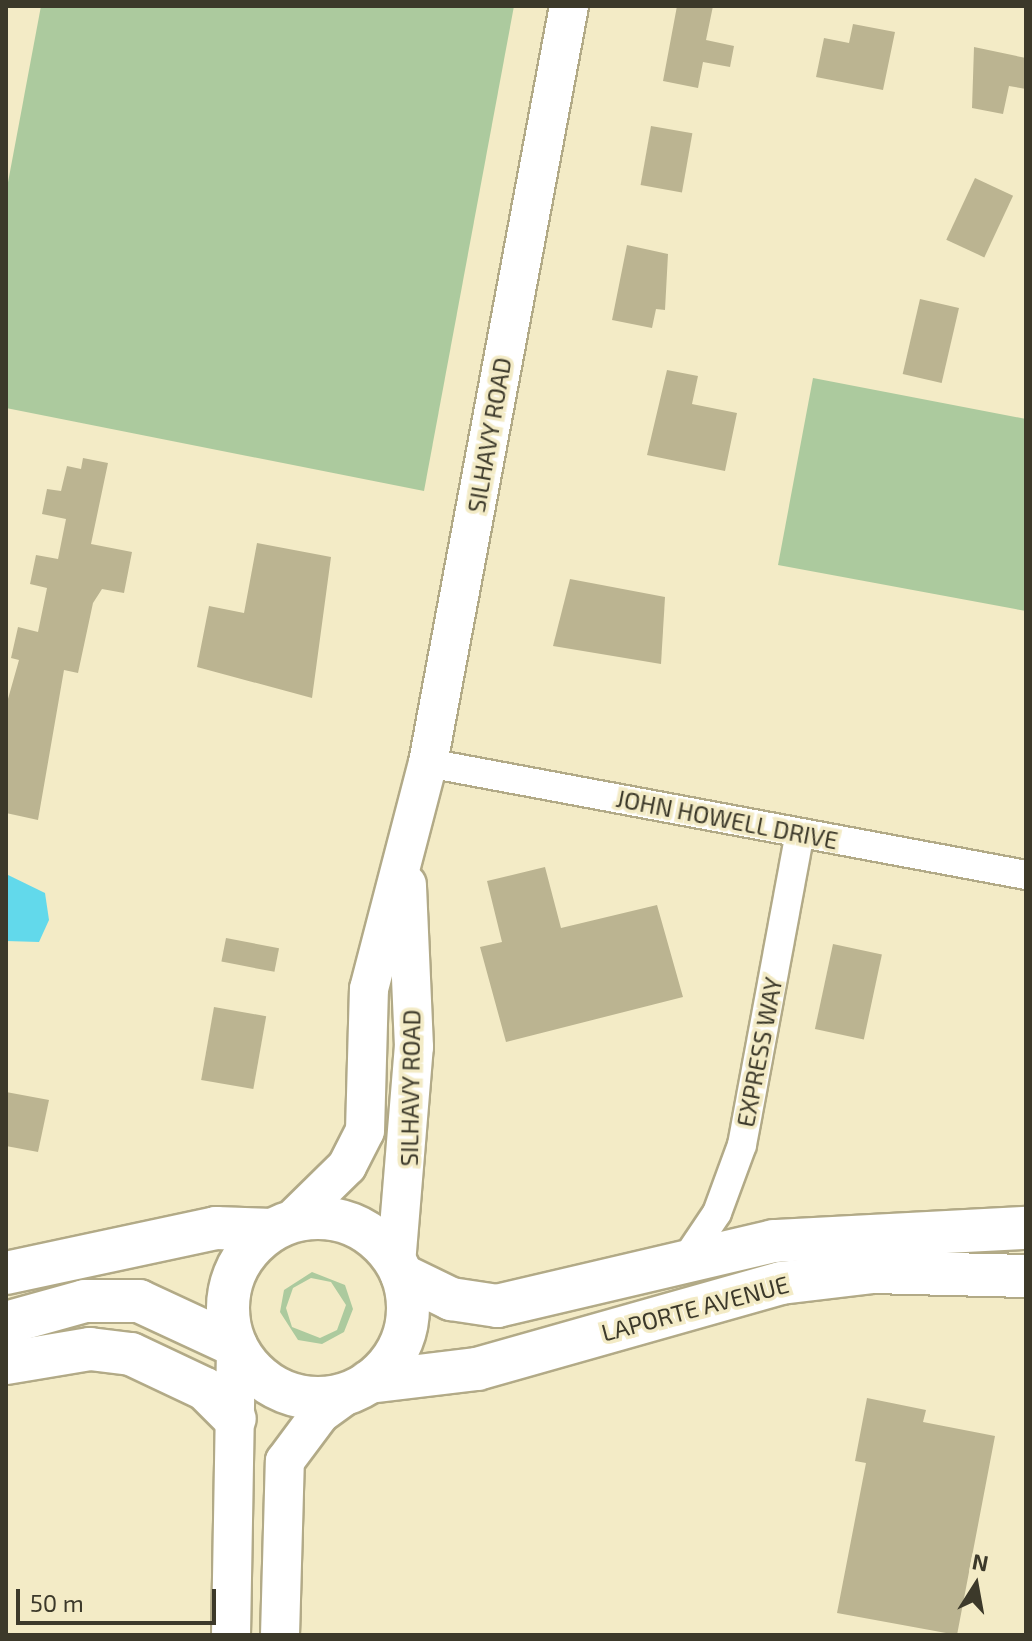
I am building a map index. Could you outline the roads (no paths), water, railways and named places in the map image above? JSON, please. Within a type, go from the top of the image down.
[{"type":"main road","points":[[6,1273],[216,1228],[350,1225],[399,1269],[404,1334],[361,1386],[327,1397],[275,1387],[236,1346],[139,1301],[85,1301],[6,1323]]},
{"type":"main road","points":[[236,1346],[227,1307],[233,1277],[281,1226]]},
{"type":"main road","name":"LAPORTE AVENUE","points":[[399,1269],[451,1299],[497,1306],[686,1259],[830,1235],[1026,1228]]},
{"type":"main road","name":"LAPORTE AVENUE","points":[[361,1386],[477,1369],[781,1283],[873,1272],[1026,1276]]},
{"type":"main road","points":[[6,1363],[79,1350],[131,1354],[205,1389],[235,1419]]},
{"type":"street","name":"SILHAVY ROAD","points":[[281,1226],[360,1146],[369,989],[406,864],[428,763],[569,6]]},
{"type":"street","name":"JOHN HOWELL DRIVE","points":[[428,763],[1026,875]]},
{"type":"street","name":"EXPRESS WAY","points":[[686,1259],[717,1213],[738,1157],[800,833]]},
{"type":"street","name":"SILHAVY ROAD","points":[[399,1269],[414,1047],[406,864]]},
{"type":"street","points":[[231,1635],[236,1346]]},
{"type":"street","points":[[280,1635],[285,1461],[320,1414],[361,1386]]},
{"type":"water","points":[[6,874],[45,893],[49,920],[39,942],[6,941]]}]
